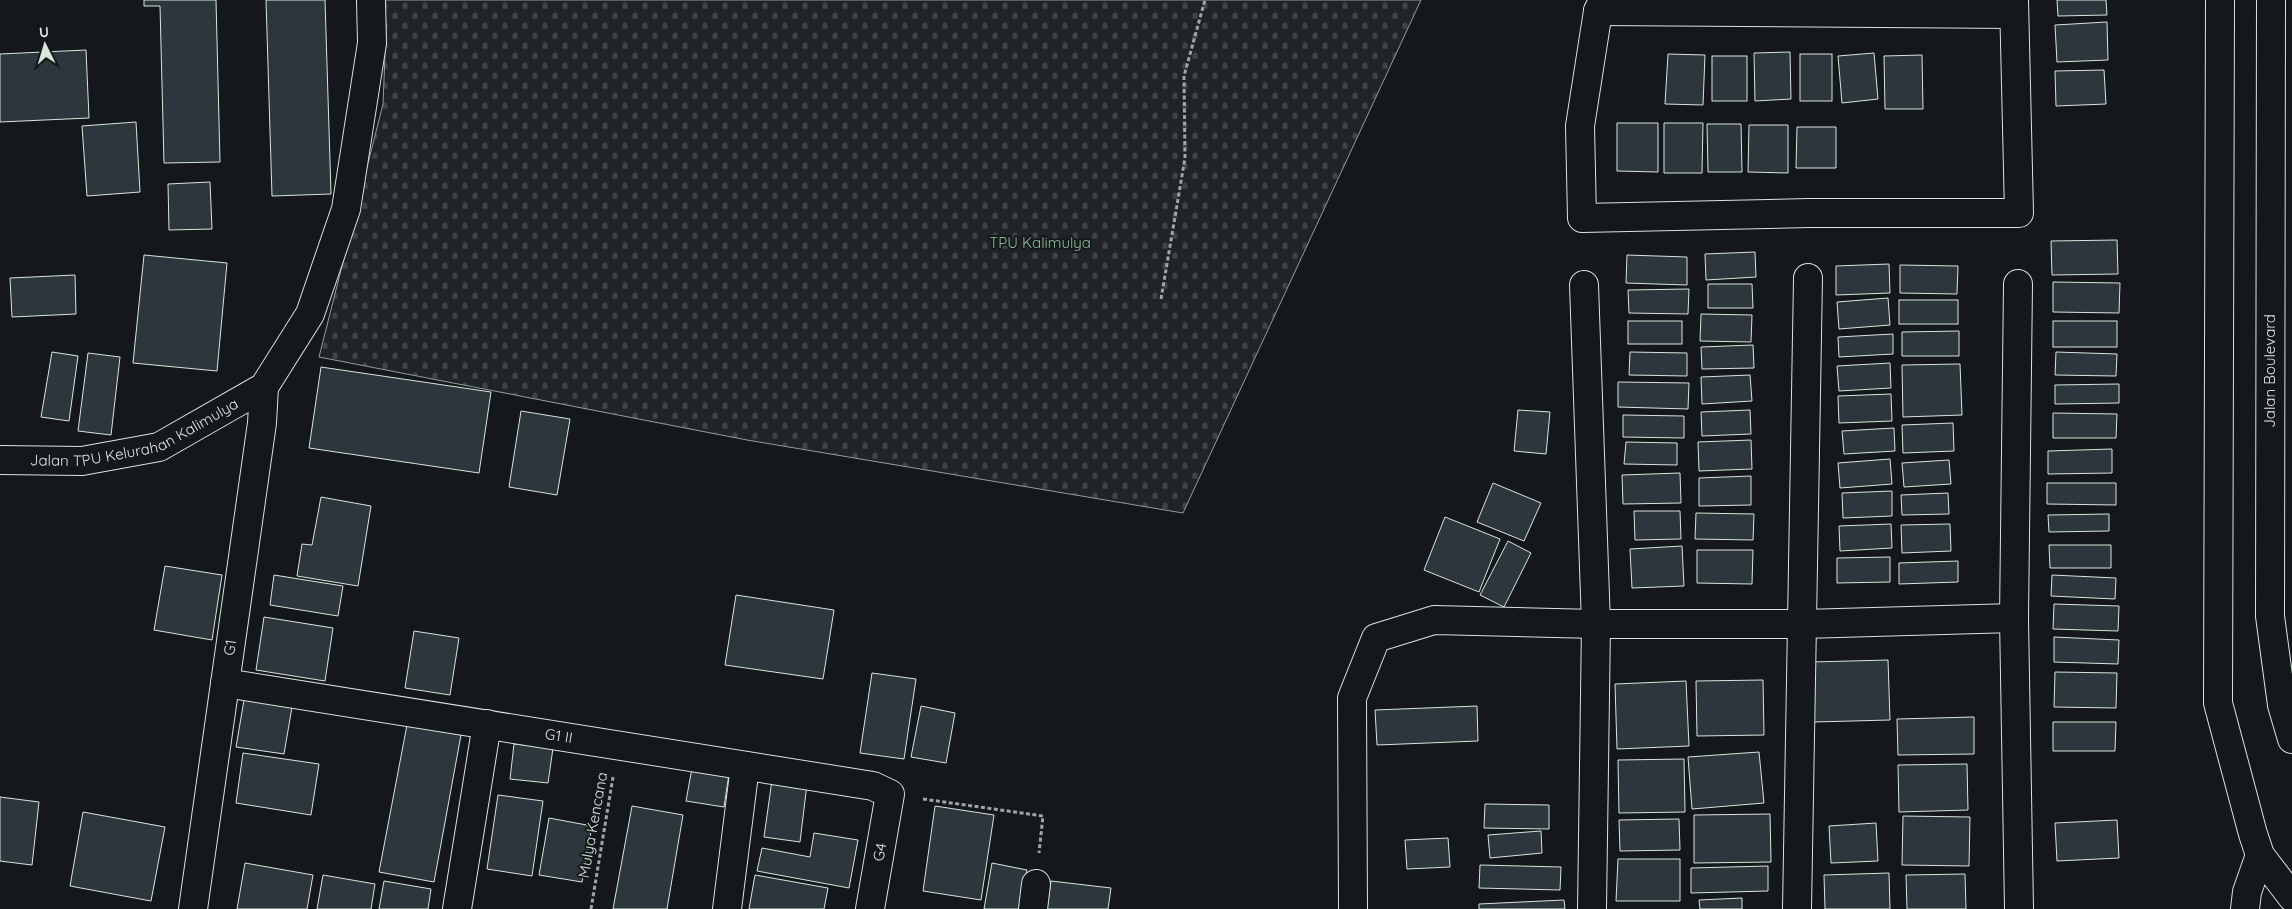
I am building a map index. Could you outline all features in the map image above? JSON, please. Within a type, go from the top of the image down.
[{"type":"street","points":[[264,387],[310,314],[346,209],[372,43],[371,0]]},
{"type":"street","points":[[2220,0],[2218,703],[2260,855],[2292,897]]},
{"type":"street","name":"Jalan Boulevard","points":[[2271,0],[2270,616],[2282,705],[2292,739]]},
{"type":"street","points":[[1600,5],[2014,7],[2018,214],[1809,213],[1582,218],[1580,126],[1600,5]]},
{"type":"street","points":[[1797,909],[1808,278]]},
{"type":"street","points":[[2018,284],[2014,618],[2019,909]]},
{"type":"street","points":[[1584,285],[1596,624],[1592,909]]},
{"type":"street","name":"Jalan TPU Kelurahan Kalimulya","points":[[0,460],[82,461],[159,447],[264,387]]},
{"type":"street","name":"G1","points":[[194,909],[262,424],[264,387]]},
{"type":"street","points":[[1353,909],[1352,698],[1376,638],[1434,620],[1596,624],[1803,624],[2014,618]]},
{"type":"street","name":"G1 II","points":[[225,683],[873,786],[890,794]]},
{"type":"street","points":[[458,909],[487,724]]},
{"type":"street","points":[[726,909],[745,766]]},
{"type":"street","name":"G4","points":[[870,909],[890,794]]},
{"type":"street","points":[[2245,909],[2247,892],[2260,855]]},
{"type":"path","points":[[1161,299],[1185,158],[1184,76],[1205,0]]},
{"type":"path","name":"Mulya Kencana","points":[[591,909],[618,745]]},
{"type":"path","points":[[890,794],[1043,816],[1034,897]]},
{"type":"green space","name":"TPU Kalimulya","points":[[384,0],[1421,0],[1183,513],[747,440],[319,357],[383,104],[386,29]]},
{"type":"building","points":[[144,0],[216,0],[220,162],[164,163],[160,6],[144,6]]},
{"type":"building","points":[[266,0],[325,0],[331,194],[272,196]]},
{"type":"building","points":[[2057,0],[2106,0],[2107,15],[2058,16]]},
{"type":"building","points":[[2107,22],[2108,60],[2057,62],[2055,25]]},
{"type":"building","points":[[86,50],[89,118],[0,122],[0,54]]},
{"type":"building","points":[[1790,52],[1791,99],[1755,101],[1754,53]]},
{"type":"building","points":[[1874,53],[1878,99],[1842,103],[1838,56]]},
{"type":"building","points":[[1668,54],[1705,55],[1703,105],[1665,104]]},
{"type":"building","points":[[1800,54],[1832,54],[1832,101],[1800,101]]},
{"type":"building","points":[[1922,55],[1923,109],[1885,109],[1884,56]]},
{"type":"building","points":[[1712,56],[1747,56],[1747,101],[1712,101]]},
{"type":"building","points":[[2104,70],[2106,104],[2056,106],[2055,71]]},
{"type":"building","points":[[136,122],[140,192],[87,196],[82,126]]},
{"type":"building","points":[[1617,123],[1658,123],[1658,172],[1617,171]]},
{"type":"building","points":[[1664,123],[1703,123],[1702,173],[1664,173]]},
{"type":"building","points":[[1707,124],[1741,124],[1742,172],[1708,172]]},
{"type":"building","points":[[1749,125],[1788,125],[1788,173],[1748,172]]},
{"type":"building","points":[[1797,127],[1836,127],[1836,168],[1796,168]]},
{"type":"building","points":[[210,182],[212,229],[169,230],[168,184]]},
{"type":"building","points":[[2117,240],[2118,274],[2052,275],[2051,241]]},
{"type":"building","points":[[1755,252],[1756,277],[1706,280],[1705,254]]},
{"type":"building","points":[[144,255],[227,263],[217,371],[133,363]]},
{"type":"building","points":[[1627,255],[1687,257],[1687,285],[1626,283]]},
{"type":"building","points":[[1889,264],[1890,293],[1836,295],[1836,266]]},
{"type":"building","points":[[1900,265],[1958,266],[1957,294],[1900,293]]},
{"type":"building","points":[[75,275],[76,314],[12,317],[10,278]]},
{"type":"building","points":[[2053,282],[2120,283],[2119,313],[2053,312]]},
{"type":"building","points":[[1708,284],[1752,284],[1753,308],[1708,308]]},
{"type":"building","points":[[1689,289],[1688,314],[1629,313],[1628,290]]},
{"type":"building","points":[[1888,298],[1890,325],[1839,329],[1837,302]]},
{"type":"building","points":[[1899,300],[1958,300],[1958,324],[1899,324]]},
{"type":"building","points":[[1701,314],[1752,315],[1751,342],[1700,341]]},
{"type":"building","points":[[1628,321],[1682,321],[1682,344],[1628,344]]},
{"type":"building","points":[[2053,321],[2117,321],[2117,347],[2053,347]]},
{"type":"building","points":[[1959,331],[1959,356],[1902,356],[1902,332]]},
{"type":"building","points":[[1893,334],[1893,354],[1839,357],[1838,337]]},
{"type":"building","points":[[1753,345],[1754,368],[1702,369],[1701,347]]},
{"type":"building","points":[[52,352],[78,356],[69,421],[41,417]]},
{"type":"building","points":[[1630,352],[1687,353],[1687,376],[1629,375]]},
{"type":"building","points":[[2056,352],[2117,354],[2116,376],[2055,375]]},
{"type":"building","points":[[88,353],[120,357],[111,435],[78,431]]},
{"type":"building","points":[[1890,363],[1891,388],[1839,391],[1837,366]]},
{"type":"building","points":[[1960,364],[1962,415],[1903,417],[1902,365]]},
{"type":"building","points":[[321,367],[491,392],[479,473],[309,448]]},
{"type":"building","points":[[1750,375],[1752,401],[1702,404],[1701,377]]},
{"type":"building","points":[[1618,382],[1689,383],[1688,409],[1618,407]]},
{"type":"building","points":[[2119,384],[2119,403],[2055,404],[2055,385]]},
{"type":"building","points":[[1891,394],[1892,421],[1839,423],[1838,396]]},
{"type":"building","points":[[1518,410],[1550,412],[1546,454],[1514,451]]},
{"type":"building","points":[[1750,410],[1751,434],[1702,436],[1701,412]]},
{"type":"building","points":[[521,411],[570,419],[557,495],[509,487]]},
{"type":"building","points":[[2053,413],[2117,414],[2116,438],[2053,438]]},
{"type":"building","points":[[1623,415],[1684,416],[1684,438],[1623,437]]},
{"type":"building","points":[[1953,423],[1954,451],[1903,453],[1902,425]]},
{"type":"building","points":[[1894,428],[1895,451],[1844,454],[1842,431]]},
{"type":"building","points":[[1751,440],[1752,469],[1699,471],[1698,442]]},
{"type":"building","points":[[1626,442],[1677,443],[1677,465],[1624,464]]},
{"type":"building","points":[[2112,449],[2112,473],[2048,474],[2048,451]]},
{"type":"building","points":[[1890,459],[1892,484],[1840,488],[1838,463]]},
{"type":"building","points":[[1949,460],[1951,484],[1904,487],[1902,463]]},
{"type":"building","points":[[1680,473],[1681,503],[1623,504],[1622,475]]},
{"type":"building","points":[[1751,476],[1751,505],[1699,506],[1699,478]]},
{"type":"building","points":[[1493,483],[1541,503],[1524,541],[1477,522]]},
{"type":"building","points":[[2047,483],[2116,483],[2116,505],[2047,504]]},
{"type":"building","points":[[1892,491],[1892,516],[1843,518],[1842,493]]},
{"type":"building","points":[[1948,493],[1949,514],[1902,515],[1901,495]]},
{"type":"building","points":[[321,497],[371,506],[358,586],[297,576],[302,544],[312,545]]},
{"type":"building","points":[[1634,511],[1680,511],[1681,539],[1635,540]]},
{"type":"building","points":[[1696,513],[1754,514],[1753,540],[1695,539]]},
{"type":"building","points":[[2109,514],[2109,531],[2049,532],[2048,515]]},
{"type":"building","points":[[1445,517],[1500,539],[1479,592],[1424,570]]},
{"type":"building","points":[[1891,524],[1892,548],[1840,551],[1839,526]]},
{"type":"building","points":[[1950,524],[1951,551],[1902,553],[1901,525]]},
{"type":"building","points":[[1508,541],[1531,553],[1504,607],[1480,595]]},
{"type":"building","points":[[2049,545],[2111,545],[2111,568],[2050,568]]},
{"type":"building","points":[[1682,546],[1684,586],[1632,588],[1630,549]]},
{"type":"building","points":[[1697,550],[1753,550],[1752,584],[1697,583]]},
{"type":"building","points":[[1890,557],[1890,582],[1837,583],[1837,558]]},
{"type":"building","points":[[1958,561],[1958,582],[1899,584],[1899,563]]},
{"type":"building","points":[[165,566],[222,575],[212,640],[154,630]]},
{"type":"building","points":[[274,575],[343,586],[338,616],[270,605]]},
{"type":"building","points":[[2052,575],[2116,578],[2115,599],[2051,596]]},
{"type":"building","points":[[736,595],[834,610],[823,679],[725,665]]},
{"type":"building","points":[[2054,604],[2119,606],[2118,631],[2053,629]]},
{"type":"building","points":[[264,617],[333,628],[325,681],[256,670]]},
{"type":"building","points":[[414,631],[459,638],[450,695],[405,688]]},
{"type":"building","points":[[2054,637],[2119,640],[2118,664],[2054,662]]},
{"type":"building","points":[[1888,660],[1890,720],[1813,722],[1812,662]]},
{"type":"building","points":[[2055,672],[2117,673],[2116,708],[2054,707]]},
{"type":"building","points":[[872,673],[916,679],[904,759],[860,753]]},
{"type":"building","points":[[1763,680],[1764,735],[1697,736],[1696,681]]},
{"type":"building","points":[[1686,681],[1689,746],[1617,749],[1615,684]]},
{"type":"building","points":[[244,700],[292,707],[284,754],[236,747]]},
{"type":"building","points":[[921,706],[955,713],[946,763],[911,757]]},
{"type":"building","points":[[1477,706],[1478,741],[1377,745],[1375,710]]},
{"type":"building","points":[[1974,717],[1974,754],[1898,755],[1897,719]]},
{"type":"building","points":[[2053,722],[2116,722],[2115,751],[2053,751]]},
{"type":"building","points":[[407,725],[461,735],[434,882],[379,872]]},
{"type":"building","points":[[514,744],[553,748],[548,783],[510,779]]},
{"type":"building","points":[[1759,752],[1764,803],[1692,809],[1688,757]]},
{"type":"building","points":[[243,753],[319,764],[311,815],[236,803]]},
{"type":"building","points":[[1684,759],[1685,812],[1619,813],[1618,760]]},
{"type":"building","points":[[1967,764],[1968,810],[1899,812],[1898,765]]},
{"type":"building","points":[[692,768],[729,774],[724,807],[686,801]]},
{"type":"building","points":[[772,780],[807,784],[800,842],[764,837]]},
{"type":"building","points":[[498,795],[543,801],[532,876],[487,869]]},
{"type":"building","points":[[0,797],[39,802],[32,865],[0,861]]},
{"type":"building","points":[[1485,804],[1549,805],[1549,829],[1484,828]]},
{"type":"building","points":[[632,806],[683,815],[667,909],[613,909]]},
{"type":"building","points":[[935,806],[994,815],[981,900],[923,891]]},
{"type":"building","points":[[83,812],[165,827],[151,901],[70,886]]},
{"type":"building","points":[[1770,814],[1771,862],[1694,863],[1694,815]]},
{"type":"building","points":[[1903,816],[1970,817],[1969,866],[1902,865]]},
{"type":"building","points":[[549,818],[592,826],[582,882],[539,875]]},
{"type":"building","points":[[1679,819],[1680,850],[1620,851],[1619,820]]},
{"type":"building","points":[[2117,820],[2119,858],[2057,861],[2055,823]]},
{"type":"building","points":[[1876,823],[1878,861],[1831,863],[1829,826]]},
{"type":"building","points":[[1541,831],[1542,853],[1490,858],[1488,835]]},
{"type":"building","points":[[814,833],[858,840],[849,888],[757,871],[762,848],[810,857]]},
{"type":"building","points":[[1448,838],[1450,867],[1407,869],[1405,840]]},
{"type":"building","points":[[1618,859],[1680,859],[1680,901],[1616,901]]},
{"type":"building","points":[[245,863],[313,875],[307,909],[237,909]]},
{"type":"building","points":[[992,863],[1027,870],[1020,909],[984,909]]},
{"type":"building","points":[[1480,865],[1561,867],[1560,890],[1479,888]]},
{"type":"building","points":[[1768,866],[1768,891],[1691,893],[1691,868]]},
{"type":"building","points":[[1889,873],[1890,909],[1825,909],[1824,875]]},
{"type":"building","points":[[1965,874],[1966,909],[1907,909],[1906,875]]},
{"type":"building","points":[[323,875],[375,884],[371,909],[317,909]]},
{"type":"building","points":[[755,875],[828,888],[824,909],[749,909]]},
{"type":"building","points":[[384,881],[431,889],[428,909],[379,909]]},
{"type":"building","points":[[1051,881],[1111,888],[1108,909],[1047,909]]},
{"type":"building","points":[[1742,898],[1742,909],[1700,909],[1699,900]]},
{"type":"building","points":[[1564,900],[1565,909],[1479,909],[1479,904]]}]
